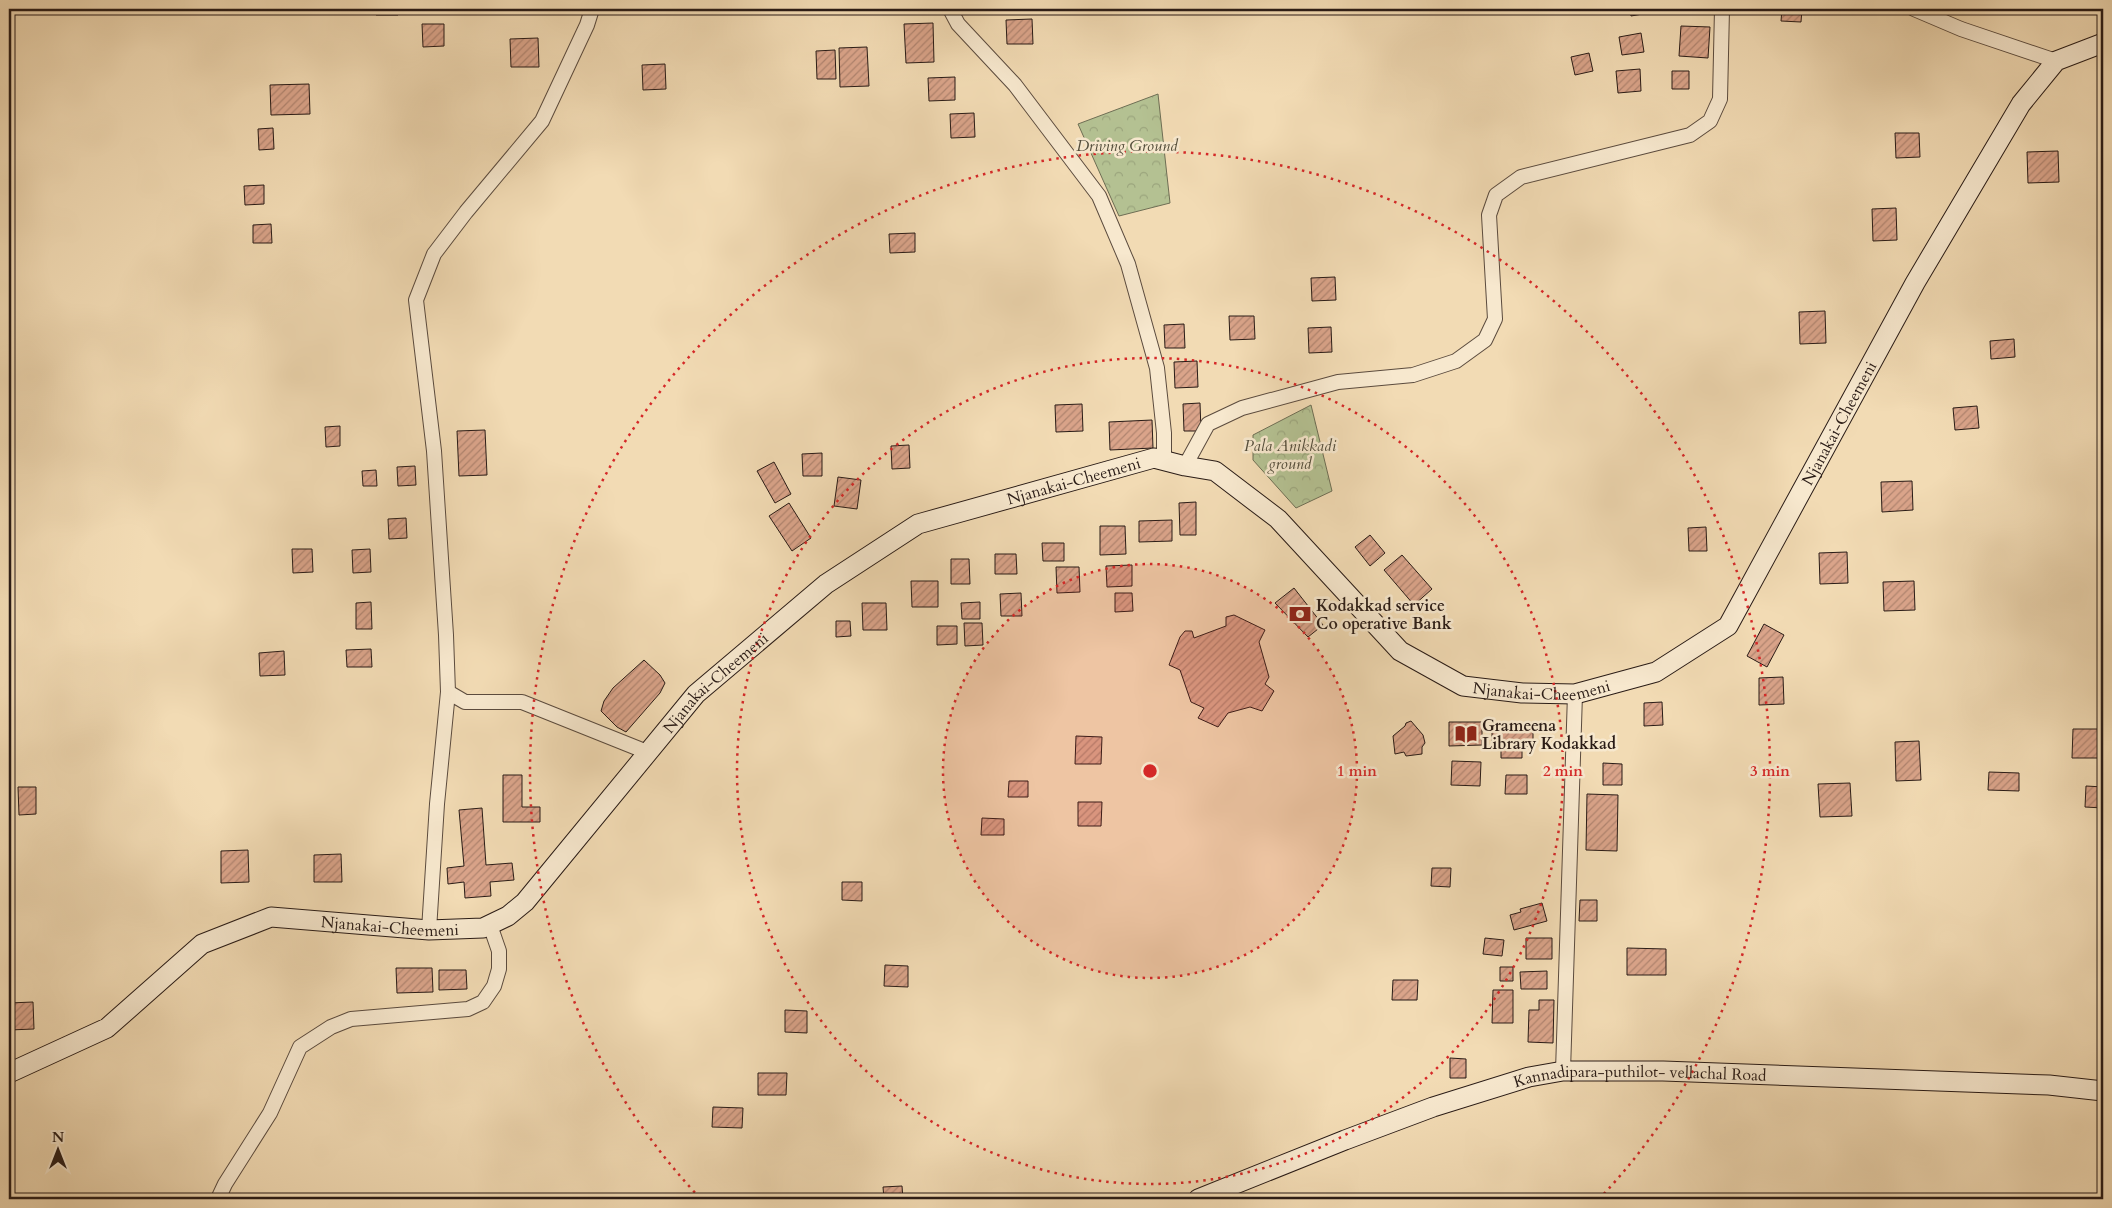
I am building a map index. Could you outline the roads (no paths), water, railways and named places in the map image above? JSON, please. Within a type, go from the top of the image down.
[{"type":"main road","points":[[2056,60],[2103,43]]},
{"type":"main road","name":"Njanakai-Cheemeni","points":[[9,1073],[107,1028],[202,944],[271,917],[429,930],[483,928],[508,916],[525,902],[696,694],[826,584],[918,524],[1154,458],[1215,471],[1278,519],[1400,651],[1463,686],[1522,693],[1576,694],[1656,672],[1728,626],[1920,275],[2021,104],[2056,60]]},
{"type":"main road","name":"Kannadipara-puthilot- vellachal Road","points":[[1198,1199],[1433,1107],[1529,1076],[1563,1071],[1664,1071],[2049,1084],[2103,1091]]},
{"type":"street","points":[[429,930],[436,804],[448,692],[434,451],[416,300],[434,254],[466,212],[542,121],[587,25],[592,9]]},
{"type":"street","points":[[950,9],[958,24],[1015,84],[1099,196],[1128,264],[1157,368],[1164,433],[1164,459]]},
{"type":"street","points":[[1185,466],[1208,424],[1242,408],[1338,382],[1413,375],[1456,361],[1485,340],[1495,319],[1489,216],[1496,195],[1521,177],[1690,135],[1710,121],[1720,99],[1722,9]]},
{"type":"street","points":[[1914,9],[1961,29],[2056,60]]},
{"type":"street","points":[[448,692],[465,702],[522,702],[647,752]]},
{"type":"street","points":[[1563,1071],[1576,694]]},
{"type":"street","points":[[218,1199],[225,1184],[270,1113],[300,1046],[331,1027],[351,1019],[468,1009],[483,1002],[494,986],[499,969],[499,951],[490,925]]},
{"type":"waterway","points":[[9,20],[14,9]]},
{"type":"place","name":"Kodakkad service Co operative Bank","points":[[1300,614]]},
{"type":"place","name":"Grameena Library Kodakkad","points":[[1466,734]]},
{"type":"park label","name":"Driving Ground","points":[[1127,145]]},
{"type":"park label","name":"Pala Anikkadi ground","points":[[1290,454]]}]
